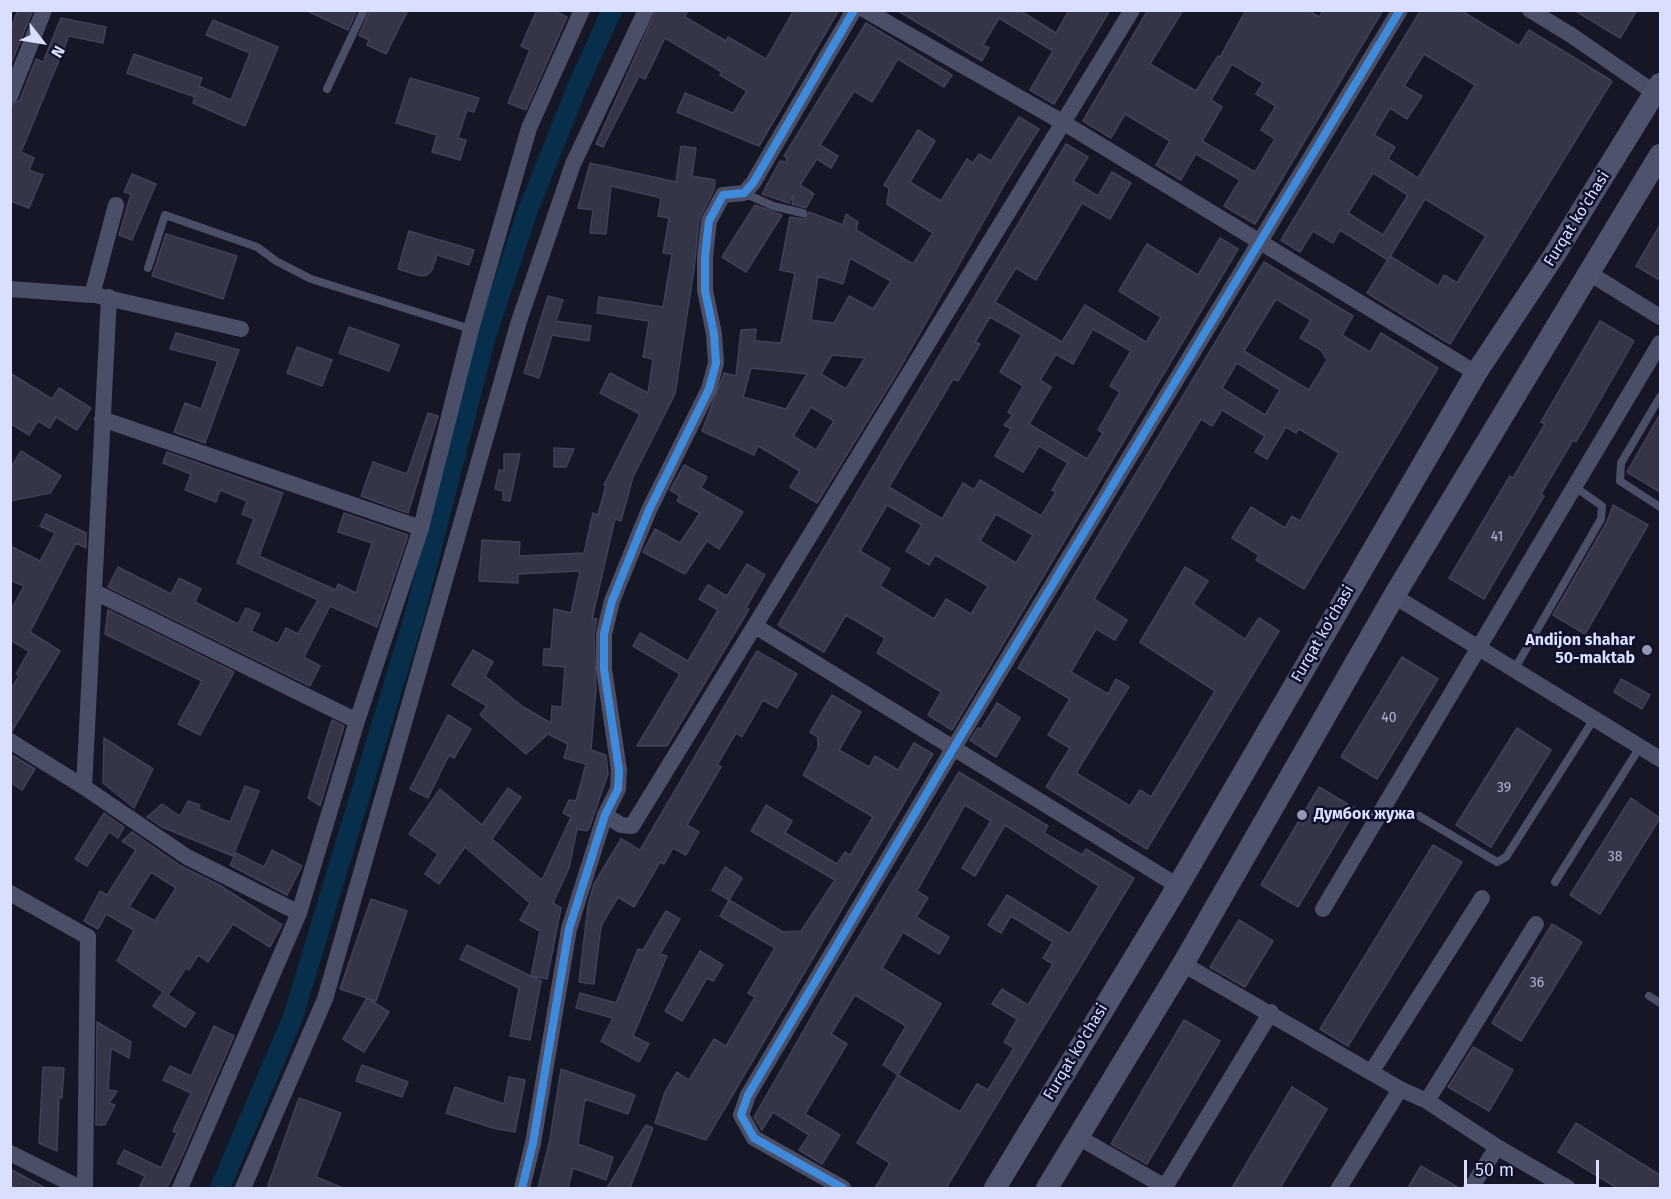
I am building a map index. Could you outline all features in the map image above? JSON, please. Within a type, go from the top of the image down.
[{"type":"main road","name":"Furqat ko'chasi","points":[[995,1188],[1178,886],[1476,373],[1659,91]]},
{"type":"main road","points":[[1047,1188],[1184,964],[1394,596],[1660,155]]},
{"type":"street","points":[[10,96],[44,10]]},
{"type":"street","points":[[180,1188],[299,913],[357,721],[420,528],[471,329],[529,129],[582,10]]},
{"type":"street","points":[[243,1188],[326,999],[519,321],[573,164],[646,10]]},
{"type":"street","points":[[522,1188],[537,1120],[569,929],[605,815],[618,789],[619,770],[604,669],[604,634],[612,601],[649,510],[709,388],[716,363],[714,334],[705,290],[705,257],[709,221],[723,195],[744,193],[854,10]]},
{"type":"street","points":[[865,10],[1064,123],[1476,373]]},
{"type":"street","points":[[605,815],[621,825],[632,826],[1132,10]]},
{"type":"street","points":[[843,1188],[754,1138],[741,1115],[760,1073],[1400,10]]},
{"type":"street","points":[[1530,10],[1659,91]]},
{"type":"street","points":[[84,787],[102,419],[100,296],[116,205]]},
{"type":"street","points":[[1589,273],[1660,317]]},
{"type":"street","points":[[10,288],[100,296],[241,329]]},
{"type":"street","points":[[1323,909],[1660,342]]},
{"type":"street","points":[[102,419],[420,528]]},
{"type":"street","points":[[95,592],[357,721]]},
{"type":"street","points":[[1394,596],[1660,759]]},
{"type":"street","points":[[755,626],[1178,886]]},
{"type":"street","points":[[10,741],[84,787],[188,857],[299,913]]},
{"type":"street","points":[[10,893],[88,938],[85,1188]]},
{"type":"street","points":[[1372,1071],[1482,898]]},
{"type":"street","points":[[1427,1101],[1536,924]]},
{"type":"street","points":[[1184,964],[1271,1012],[1400,1089],[1427,1101],[1497,1148],[1563,1187]]},
{"type":"street","points":[[1078,1137],[1166,1188],[1271,1012]]},
{"type":"street","points":[[1339,1188],[1400,1089]]},
{"type":"street","points":[[1471,1188],[1497,1148]]},
{"type":"street","points":[[10,1154],[80,1188]]},
{"type":"lane","points":[[327,89],[364,10]]},
{"type":"lane","points":[[744,193],[773,206],[803,213]]},
{"type":"lane","points":[[148,268],[165,215],[257,247],[276,261],[311,279],[471,329]]},
{"type":"lane","points":[[1660,398],[1621,463],[1620,481],[1660,507]]},
{"type":"lane","points":[[1514,670],[1601,519],[1602,506],[1575,487]]},
{"type":"lane","points":[[1419,816],[1497,862],[1506,857],[1594,719]]},
{"type":"lane","points":[[1555,882],[1640,747]]},
{"type":"lane","points":[[1649,996],[1660,1003]]},
{"type":"building","points":[[18,10],[33,10],[10,66],[10,31]]},
{"type":"building","points":[[305,10],[357,10],[348,30]]},
{"type":"building","points":[[370,10],[408,10],[386,54],[367,45],[369,40],[359,35]]},
{"type":"building","points":[[537,10],[552,10],[567,17],[526,110],[508,103],[530,50],[521,46]]},
{"type":"building","points":[[656,10],[688,10],[685,17],[726,41],[728,37],[766,59],[794,10],[839,10],[759,146],[677,112],[685,93],[733,113],[747,91],[720,75],[722,72],[665,38],[645,79],[639,76],[603,147],[596,144]]},
{"type":"building","points":[[1019,10],[1056,33],[1069,10],[1110,10],[1054,104],[1030,90],[1053,51],[999,18],[983,45],[989,48],[982,61],[898,11]]},
{"type":"building","points":[[1148,10],[1183,10],[1150,64],[1196,91],[1218,56],[1220,57],[1246,10],[1308,10],[1319,17],[1323,10],[1383,10],[1255,224],[1224,206],[1240,180],[1196,154],[1181,180],[1156,165],[1170,141],[1125,114],[1111,138],[1083,121]],"holes":[[[1232,64],[1263,83],[1256,94],[1276,106],[1261,130],[1275,139],[1255,172],[1202,141],[1222,107],[1211,100]]]},
{"type":"building","points":[[1421,10],[1460,10],[1519,46],[1529,30],[1612,81],[1450,344],[1367,293],[1388,260],[1340,230],[1333,243],[1313,231],[1300,252],[1281,240]],"holes":[[[1424,54],[1475,85],[1418,178],[1388,159],[1395,147],[1374,135],[1390,108],[1407,119],[1422,96],[1404,86]],[[1373,173],[1408,195],[1383,235],[1348,213]],[[1425,199],[1486,236],[1457,283],[1444,275],[1438,286],[1390,256]]]},
{"type":"building","points":[[1574,10],[1637,10],[1620,38]]},
{"type":"building","points":[[61,18],[106,27],[103,43],[69,36],[21,152],[34,158],[29,170],[43,175],[29,208],[10,201],[10,106],[20,100],[36,59],[43,62]]},
{"type":"building","points":[[213,20],[278,47],[245,126],[193,103],[195,97],[127,73],[134,54],[202,78],[199,86],[231,100],[250,53],[206,35]]},
{"type":"building","points":[[866,23],[952,75],[944,87],[898,59],[872,102],[854,91],[820,145],[838,156],[831,168],[817,159],[800,185],[814,194],[806,208],[792,204],[794,194],[789,203],[762,194],[780,161],[786,162],[787,158],[784,156]]},
{"type":"building","points":[[410,78],[479,98],[474,112],[467,110],[458,138],[466,140],[460,160],[432,152],[437,135],[396,123]]},
{"type":"building","points":[[1019,117],[1039,129],[1006,182],[899,370],[817,503],[790,487],[800,471],[758,446],[754,455],[702,431],[724,373],[736,376],[741,330],[756,329],[755,341],[781,343],[795,273],[780,270],[790,217],[804,219],[809,212],[843,225],[846,214],[858,222],[856,230],[913,264],[933,233],[887,204],[889,188],[884,185],[918,130],[935,141],[910,182],[941,201],[967,159],[973,163],[979,154],[991,161]],"holes":[[[850,258],[891,281],[873,309],[849,296],[834,323],[811,320],[818,276],[843,284]],[[832,355],[865,358],[846,389],[821,374]],[[751,368],[807,374],[786,409],[743,397]],[[811,407],[834,421],[816,450],[793,436]]]},
{"type":"building","points":[[1066,144],[1088,157],[1073,181],[1098,196],[1112,172],[1131,183],[1110,219],[1082,203],[1036,280],[1016,268],[995,302],[1062,342],[1085,305],[1146,342],[1161,317],[1119,291],[1147,244],[1198,275],[1220,238],[1238,249],[952,730],[928,715],[941,692],[877,653],[885,638],[846,615],[824,652],[778,625]],"holes":[[[990,317],[1022,335],[1000,372],[1023,386],[1008,412],[1013,415],[1004,425],[1011,429],[995,456],[1023,472],[1039,446],[1068,463],[1052,490],[1056,492],[1041,516],[980,480],[974,490],[963,483],[942,519],[889,487],[953,379],[958,381],[980,344],[975,342]],[[1093,329],[1131,351],[1110,386],[1120,392],[1098,430],[1103,433],[1087,459],[1029,424],[1051,387],[1040,380],[1056,354],[1073,364]],[[887,505],[922,525],[906,551],[929,565],[935,555],[988,586],[971,614],[946,599],[934,619],[880,586],[890,569],[860,551]],[[996,514],[1033,535],[1016,563],[980,541]]]},
{"type":"building","points":[[681,146],[696,148],[692,176],[715,180],[714,190],[699,220],[675,394],[633,477],[621,521],[615,519],[592,619],[597,619],[594,634],[596,689],[591,750],[606,755],[608,774],[590,826],[587,831],[577,829],[569,868],[553,903],[561,908],[547,979],[531,976],[540,931],[520,920],[530,903],[465,847],[439,884],[425,874],[438,854],[409,834],[440,789],[482,825],[508,788],[521,797],[492,839],[542,880],[571,817],[563,813],[569,800],[576,801],[586,764],[564,758],[568,744],[550,735],[550,732],[526,754],[480,715],[487,706],[452,685],[473,650],[493,662],[485,676],[523,707],[551,723],[552,706],[562,707],[565,667],[543,665],[544,649],[551,649],[554,609],[571,613],[580,571],[518,574],[518,583],[479,581],[482,540],[520,542],[519,556],[584,553],[593,513],[598,515],[606,485],[604,485],[640,414],[600,393],[610,373],[648,393],[653,359],[643,357],[649,321],[597,313],[599,297],[663,307],[672,254],[663,253],[669,218],[658,216],[661,198],[611,186],[606,234],[590,233],[593,210],[578,208],[590,163],[676,182]]},
{"type":"building","points":[[132,174],[156,184],[132,240],[119,235],[131,194],[124,192]]},
{"type":"building","points":[[755,205],[782,215],[746,272],[722,257]]},
{"type":"building","points":[[1660,225],[1660,280],[1636,266]]},
{"type":"building","points":[[409,231],[474,250],[469,265],[437,255],[432,270],[427,275],[421,276],[398,269]]},
{"type":"building","points":[[166,234],[237,256],[223,299],[152,276]]},
{"type":"building","points":[[1264,262],[1353,316],[1342,335],[1370,352],[1381,333],[1438,368],[1304,589],[1256,560],[1259,555],[1232,538],[1251,507],[1285,528],[1292,516],[1300,521],[1339,453],[1299,429],[1296,433],[1286,427],[1267,459],[1255,452],[1265,436],[1222,410],[1212,426],[1201,419],[1094,599],[1127,620],[1115,640],[1096,629],[1071,672],[1108,694],[1116,679],[1129,687],[1076,773],[1130,806],[1140,790],[1151,797],[1215,691],[1140,642],[1185,567],[1208,581],[1193,604],[1245,639],[1259,618],[1279,631],[1147,849],[1046,787],[1070,748],[1048,735],[1070,699],[1018,668]],"holes":[[[1276,299],[1311,320],[1300,338],[1321,350],[1327,360],[1309,390],[1244,351]],[[1237,363],[1280,390],[1265,415],[1222,388]]]},
{"type":"building","points":[[548,296],[563,300],[556,321],[591,326],[589,341],[552,335],[539,378],[524,373]]},
{"type":"building","points":[[1600,321],[1634,341],[1576,442],[1573,440],[1541,494],[1544,496],[1484,599],[1449,578],[1510,476],[1513,478],[1545,424],[1541,422]]},
{"type":"building","points":[[349,327],[399,345],[389,371],[339,353]]},
{"type":"building","points":[[176,333],[239,350],[205,443],[174,432],[185,403],[201,409],[218,361],[170,349]]},
{"type":"building","points":[[297,347],[332,360],[322,386],[287,373]]},
{"type":"building","points":[[10,373],[52,399],[59,388],[91,408],[77,430],[56,417],[50,428],[38,421],[29,435],[10,423]]},
{"type":"building","points":[[428,413],[438,416],[408,513],[361,496],[373,462],[407,474]]},
{"type":"building","points":[[1660,414],[1660,492],[1627,472]]},
{"type":"building","points":[[554,448],[574,449],[566,467],[554,467]]},
{"type":"building","points":[[21,451],[61,476],[50,493],[10,501],[10,470]]},
{"type":"building","points":[[167,452],[283,493],[259,556],[336,590],[338,584],[356,593],[372,543],[338,532],[344,513],[408,535],[377,627],[330,606],[304,657],[320,666],[310,686],[108,587],[118,567],[171,594],[179,578],[201,589],[195,602],[238,624],[246,608],[260,614],[251,631],[278,644],[286,628],[298,634],[318,600],[237,563],[254,519],[242,514],[247,501],[220,490],[216,502],[185,490],[191,474],[163,463]]},
{"type":"building","points":[[504,454],[520,454],[510,501],[503,500],[503,491],[495,489],[499,470],[504,471]]},
{"type":"building","points":[[684,465],[707,477],[701,488],[743,512],[719,549],[707,541],[685,574],[643,552],[655,529],[680,543],[700,513],[677,501],[680,496],[670,490]]},
{"type":"building","points":[[1613,505],[1648,525],[1585,634],[1553,615],[1607,522]]},
{"type":"building","points":[[46,514],[86,533],[86,548],[76,543],[30,632],[60,651],[12,731],[10,691],[19,676],[16,674],[29,651],[10,640],[10,612],[24,586],[10,580],[10,546],[40,561],[55,533],[40,526]]},
{"type":"building","points":[[747,564],[765,575],[746,608],[749,609],[667,746],[637,746],[680,674],[633,646],[640,633],[688,661],[718,610],[699,599],[708,585],[727,596]]},
{"type":"building","points":[[108,610],[234,672],[200,735],[178,724],[202,681],[105,634]]},
{"type":"building","points":[[757,651],[797,674],[777,708],[763,700],[742,737],[736,733],[717,765],[721,767],[687,825],[699,832],[686,855],[673,848],[664,864],[660,862],[634,907],[618,897],[601,926],[594,984],[579,982],[588,905],[594,884],[621,839],[640,850]]},
{"type":"building","points":[[1402,657],[1438,679],[1377,779],[1341,757]]},
{"type":"building","points":[[1621,679],[1650,695],[1642,709],[1614,692]]},
{"type":"building","points":[[832,695],[861,712],[839,750],[869,767],[875,756],[898,770],[914,743],[933,754],[706,1140],[655,1123],[665,1092],[677,1072],[689,1080],[714,1039],[726,1046],[755,997],[748,993],[775,948],[720,916],[729,900],[783,932],[801,931],[835,880],[751,831],[766,805],[792,821],[785,833],[837,864],[845,852],[850,855],[873,817],[803,775],[818,748],[818,737],[810,732]]},
{"type":"building","points":[[997,703],[1020,718],[996,757],[970,740],[978,728],[981,729]]},
{"type":"building","points":[[448,715],[471,729],[454,758],[449,755],[428,798],[410,789]]},
{"type":"building","points":[[332,720],[344,726],[320,806],[308,798]]},
{"type":"building","points":[[1517,728],[1551,750],[1491,847],[1456,825]]},
{"type":"building","points":[[104,738],[153,769],[134,808],[103,783]]},
{"type":"building","points":[[10,754],[35,769],[22,790],[10,782]]},
{"type":"building","points":[[959,772],[1048,826],[1044,833],[1082,855],[1086,849],[1134,878],[946,1188],[875,1188],[890,1163],[857,1143],[898,1075],[883,1065],[906,1026],[855,995],[831,1034],[847,1044],[805,1114],[840,1135],[822,1164],[799,1150],[809,1135],[773,1112],[762,1130],[754,1117],[832,981]],"holes":[[[965,805],[991,821],[962,868],[975,876],[1005,825],[1099,886],[1070,934],[1007,895],[988,925],[1001,933],[1011,916],[1053,942],[1043,958],[1053,964],[1028,1005],[1002,989],[992,1004],[1017,1019],[1004,1042],[1014,1048],[988,1090],[977,1084],[960,1112],[898,1075],[941,1004],[882,968],[903,932],[939,954],[949,937],[916,917],[928,898],[917,891]]]},
{"type":"building","points":[[245,786],[259,791],[233,856],[162,827],[147,817],[162,804],[180,816],[188,801],[200,805],[198,809],[230,822]]},
{"type":"building","points":[[1319,787],[1356,809],[1298,907],[1261,885]]},
{"type":"building","points":[[1631,798],[1660,818],[1600,914],[1570,895]]},
{"type":"building","points":[[104,813],[124,827],[118,838],[109,832],[87,866],[75,859]]},
{"type":"building","points":[[132,832],[181,866],[219,885],[282,925],[270,947],[233,924],[208,962],[198,955],[168,995],[195,1013],[185,1027],[153,1006],[163,992],[117,961],[134,930],[106,914],[98,929],[84,921],[100,891],[107,895],[136,850],[122,841]],"holes":[[[151,872],[176,888],[155,921],[129,907]]]},
{"type":"building","points":[[1433,845],[1462,862],[1348,1046],[1320,1029]]},
{"type":"building","points":[[272,850],[302,866],[287,895],[230,865],[236,853],[264,867]]},
{"type":"building","points":[[725,867],[742,878],[729,900],[712,890]]},
{"type":"building","points":[[371,899],[407,911],[376,1001],[340,989]]},
{"type":"building","points":[[666,911],[680,919],[660,954],[667,956],[633,1036],[649,1044],[639,1062],[601,1041],[613,1018],[576,1008],[580,993],[616,1003],[638,949],[643,950]]},
{"type":"building","points":[[1239,920],[1273,941],[1245,987],[1210,967]]},
{"type":"building","points":[[1552,924],[1582,942],[1521,1041],[1492,1023]]},
{"type":"building","points":[[467,945],[541,981],[530,1040],[510,1036],[519,988],[460,959]]},
{"type":"building","points":[[700,951],[723,965],[713,981],[707,978],[682,1021],[665,1011]]},
{"type":"building","points":[[367,998],[389,1012],[364,1052],[343,1039]]},
{"type":"building","points":[[1184,1020],[1220,1041],[1147,1164],[1111,1144]]},
{"type":"building","points":[[97,1022],[131,1042],[129,1058],[111,1048],[108,1090],[117,1091],[109,1103],[115,1105],[105,1125],[96,1125]]},
{"type":"building","points":[[214,1026],[234,1036],[180,1161],[167,1188],[139,1188],[145,1176],[117,1163],[124,1150],[161,1168],[177,1133],[173,1131],[191,1093],[163,1080],[170,1066],[191,1076]]},
{"type":"building","points":[[1473,1047],[1513,1070],[1489,1111],[1448,1087]]},
{"type":"building","points":[[362,1065],[408,1082],[402,1097],[356,1081]]},
{"type":"building","points":[[43,1067],[64,1068],[62,1098],[59,1097],[57,1151],[39,1143]]},
{"type":"building","points":[[561,1069],[635,1095],[628,1114],[585,1099],[578,1144],[613,1157],[606,1180],[573,1168],[568,1188],[538,1188],[550,1139]]},
{"type":"building","points":[[509,1077],[525,1080],[515,1132],[493,1128],[446,1113],[455,1087],[504,1104]]},
{"type":"building","points":[[1292,1087],[1327,1109],[1280,1188],[1232,1188]]},
{"type":"building","points":[[299,1098],[341,1113],[316,1177],[343,1188],[267,1188]]},
{"type":"building","points":[[1576,1123],[1660,1175],[1660,1188],[1617,1188],[1558,1152]]},
{"type":"building","points":[[646,1125],[653,1128],[630,1188],[607,1188]]},
{"type":"building","points":[[1421,1166],[1459,1188],[1408,1188]]},
{"type":"building","points":[[10,1169],[45,1188],[10,1188]]},
{"type":"waterway","points":[[220,1188],[293,1017],[414,617],[486,336],[528,210],[578,85],[612,10]]},
{"type":"cycle path","points":[[522,1188],[533,1143],[569,929],[605,815],[618,789],[619,770],[604,669],[604,634],[612,601],[649,510],[709,389],[716,363],[714,334],[705,290],[705,257],[709,221],[723,195],[744,193],[753,183],[854,10]]},
{"type":"cycle path","points":[[843,1188],[754,1138],[741,1115],[748,1095],[953,749],[1400,10]]},
{"type":"place","name":"Andijon shahar 50-maktab","points":[[1647,650]]},
{"type":"place","name":"Думбок жужа","points":[[1302,815]]}]
